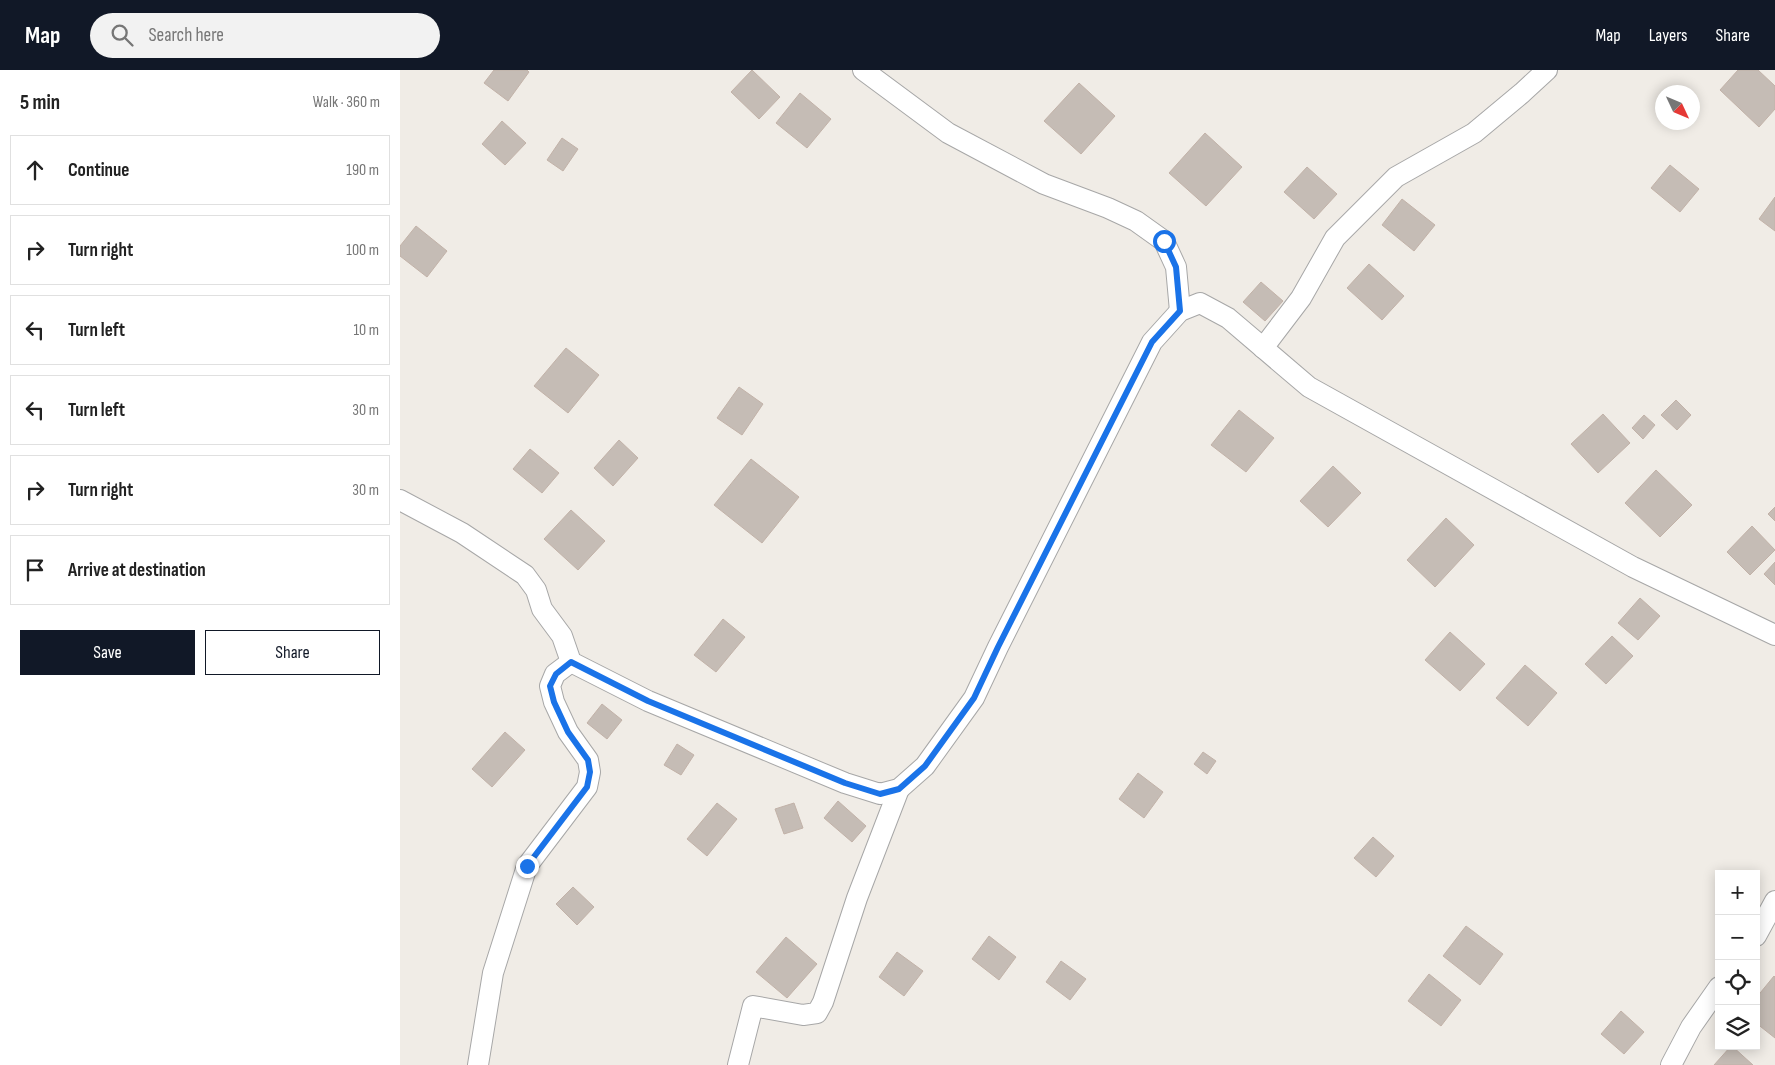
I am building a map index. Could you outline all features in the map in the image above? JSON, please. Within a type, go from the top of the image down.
[{"type":"street","points":[[863,70],[948,133],[1044,184],[1108,208],[1136,221],[1164,241],[1176,267],[1180,311]]},
{"type":"street","points":[[1263,348],[1300,298],[1335,238],[1396,177],[1474,133],[1547,70]]},
{"type":"street","points":[[400,500],[462,533],[525,575],[536,590],[542,609],[562,636],[571,662],[648,701],[845,783],[880,794],[899,789],[925,766],[974,698],[1152,342],[1180,311],[1200,304],[1228,318],[1309,387],[1633,567],[1775,635]]},
{"type":"street","points":[[478,1065],[493,973],[527,866],[587,787],[590,772],[588,760],[568,732],[554,702],[550,686],[556,674],[571,662]]},
{"type":"street","points":[[738,1065],[753,1006],[802,1015],[817,1013],[823,1002],[857,898],[899,789]]},
{"type":"street","points":[[1760,929],[1775,901]]},
{"type":"street","points":[[1670,1065],[1691,1027],[1715,993]]},
{"type":"building","points":[[494,70],[527,70],[529,72],[508,101],[484,83]]},
{"type":"building","points":[[752,70],[780,97],[759,119],[731,92]]},
{"type":"building","points":[[1738,70],[1758,70],[1775,86],[1775,109],[1759,127],[1720,90]]},
{"type":"building","points":[[1079,83],[1115,116],[1081,154],[1044,121]]},
{"type":"building","points":[[800,93],[831,119],[807,148],[776,123]]},
{"type":"building","points":[[502,121],[526,143],[505,165],[482,144]]},
{"type":"building","points":[[1205,133],[1242,167],[1206,206],[1169,173]]},
{"type":"building","points":[[562,138],[578,149],[563,171],[547,160]]},
{"type":"building","points":[[1670,165],[1699,189],[1680,212],[1651,188]]},
{"type":"building","points":[[1307,167],[1337,194],[1314,219],[1284,192]]},
{"type":"building","points":[[1775,197],[1775,231],[1759,219]]},
{"type":"building","points":[[1402,199],[1435,225],[1414,251],[1382,225]]},
{"type":"building","points":[[416,226],[447,251],[427,277],[400,256],[400,246]]},
{"type":"building","points":[[1369,264],[1404,296],[1382,320],[1347,288]]},
{"type":"building","points":[[1261,282],[1283,301],[1265,321],[1243,302]]},
{"type":"building","points":[[566,348],[599,375],[568,413],[534,386]]},
{"type":"building","points":[[739,387],[763,404],[742,435],[717,418]]},
{"type":"building","points":[[1676,400],[1691,415],[1677,430],[1661,415]]},
{"type":"building","points":[[1239,410],[1274,438],[1246,472],[1211,445]]},
{"type":"building","points":[[1603,414],[1630,443],[1598,473],[1571,444]]},
{"type":"building","points":[[1644,415],[1655,425],[1643,439],[1632,428]]},
{"type":"building","points":[[619,440],[638,458],[613,486],[594,468]]},
{"type":"building","points":[[530,449],[559,473],[542,493],[513,469]]},
{"type":"building","points":[[751,459],[799,497],[762,543],[714,505]]},
{"type":"building","points":[[1333,466],[1361,493],[1328,527],[1300,501]]},
{"type":"building","points":[[1656,470],[1692,505],[1660,537],[1625,503]]},
{"type":"building","points":[[1775,507],[1775,521],[1768,514]]},
{"type":"building","points":[[571,510],[605,541],[578,570],[544,539]]},
{"type":"building","points":[[1446,518],[1474,545],[1435,587],[1407,560]]},
{"type":"building","points":[[1752,526],[1775,550],[1750,575],[1727,552]]},
{"type":"building","points":[[1775,562],[1775,585],[1764,574]]},
{"type":"building","points":[[1640,598],[1660,616],[1638,640],[1618,623]]},
{"type":"building","points":[[723,619],[745,637],[716,672],[694,655]]},
{"type":"building","points":[[1450,632],[1485,664],[1460,691],[1425,660]]},
{"type":"building","points":[[1612,636],[1633,656],[1606,684],[1585,664]]},
{"type":"building","points":[[1525,665],[1557,693],[1528,726],[1496,698]]},
{"type":"building","points":[[602,704],[622,720],[607,739],[587,723]]},
{"type":"building","points":[[505,732],[525,750],[492,787],[472,769]]},
{"type":"building","points":[[677,744],[694,755],[681,775],[664,765]]},
{"type":"building","points":[[1203,752],[1216,761],[1207,774],[1194,764]]},
{"type":"building","points":[[1138,773],[1163,792],[1144,818],[1119,799]]},
{"type":"building","points":[[838,801],[866,826],[852,842],[824,818]]},
{"type":"building","points":[[717,803],[737,819],[707,856],[687,839]]},
{"type":"building","points":[[794,803],[803,828],[784,834],[775,809]]},
{"type":"building","points":[[1373,837],[1394,856],[1376,877],[1354,858]]},
{"type":"building","points":[[573,887],[594,907],[577,925],[556,904]]},
{"type":"building","points":[[1466,926],[1503,954],[1480,985],[1443,956]]},
{"type":"building","points":[[989,936],[1016,957],[999,980],[972,959]]},
{"type":"building","points":[[786,937],[817,964],[787,998],[756,972]]},
{"type":"building","points":[[897,952],[923,971],[904,996],[879,977]]},
{"type":"building","points":[[1061,961],[1086,979],[1070,1000],[1046,982]]},
{"type":"building","points":[[1429,974],[1461,1000],[1441,1026],[1408,1001]]},
{"type":"building","points":[[1774,976],[1775,1038],[1760,1026],[1760,993]]},
{"type":"building","points":[[1621,1011],[1644,1032],[1624,1054],[1601,1034]]},
{"type":"building","points":[[1727,1050],[1736,1050],[1753,1065],[1714,1065]]},
{"type":"route","points":[[527,866],[587,787],[590,772],[588,760],[568,732],[554,702],[550,686],[556,674],[571,662],[648,701],[845,783],[880,794],[899,789],[925,766],[974,698],[1152,342],[1180,311],[1176,267],[1164,241]]}]
